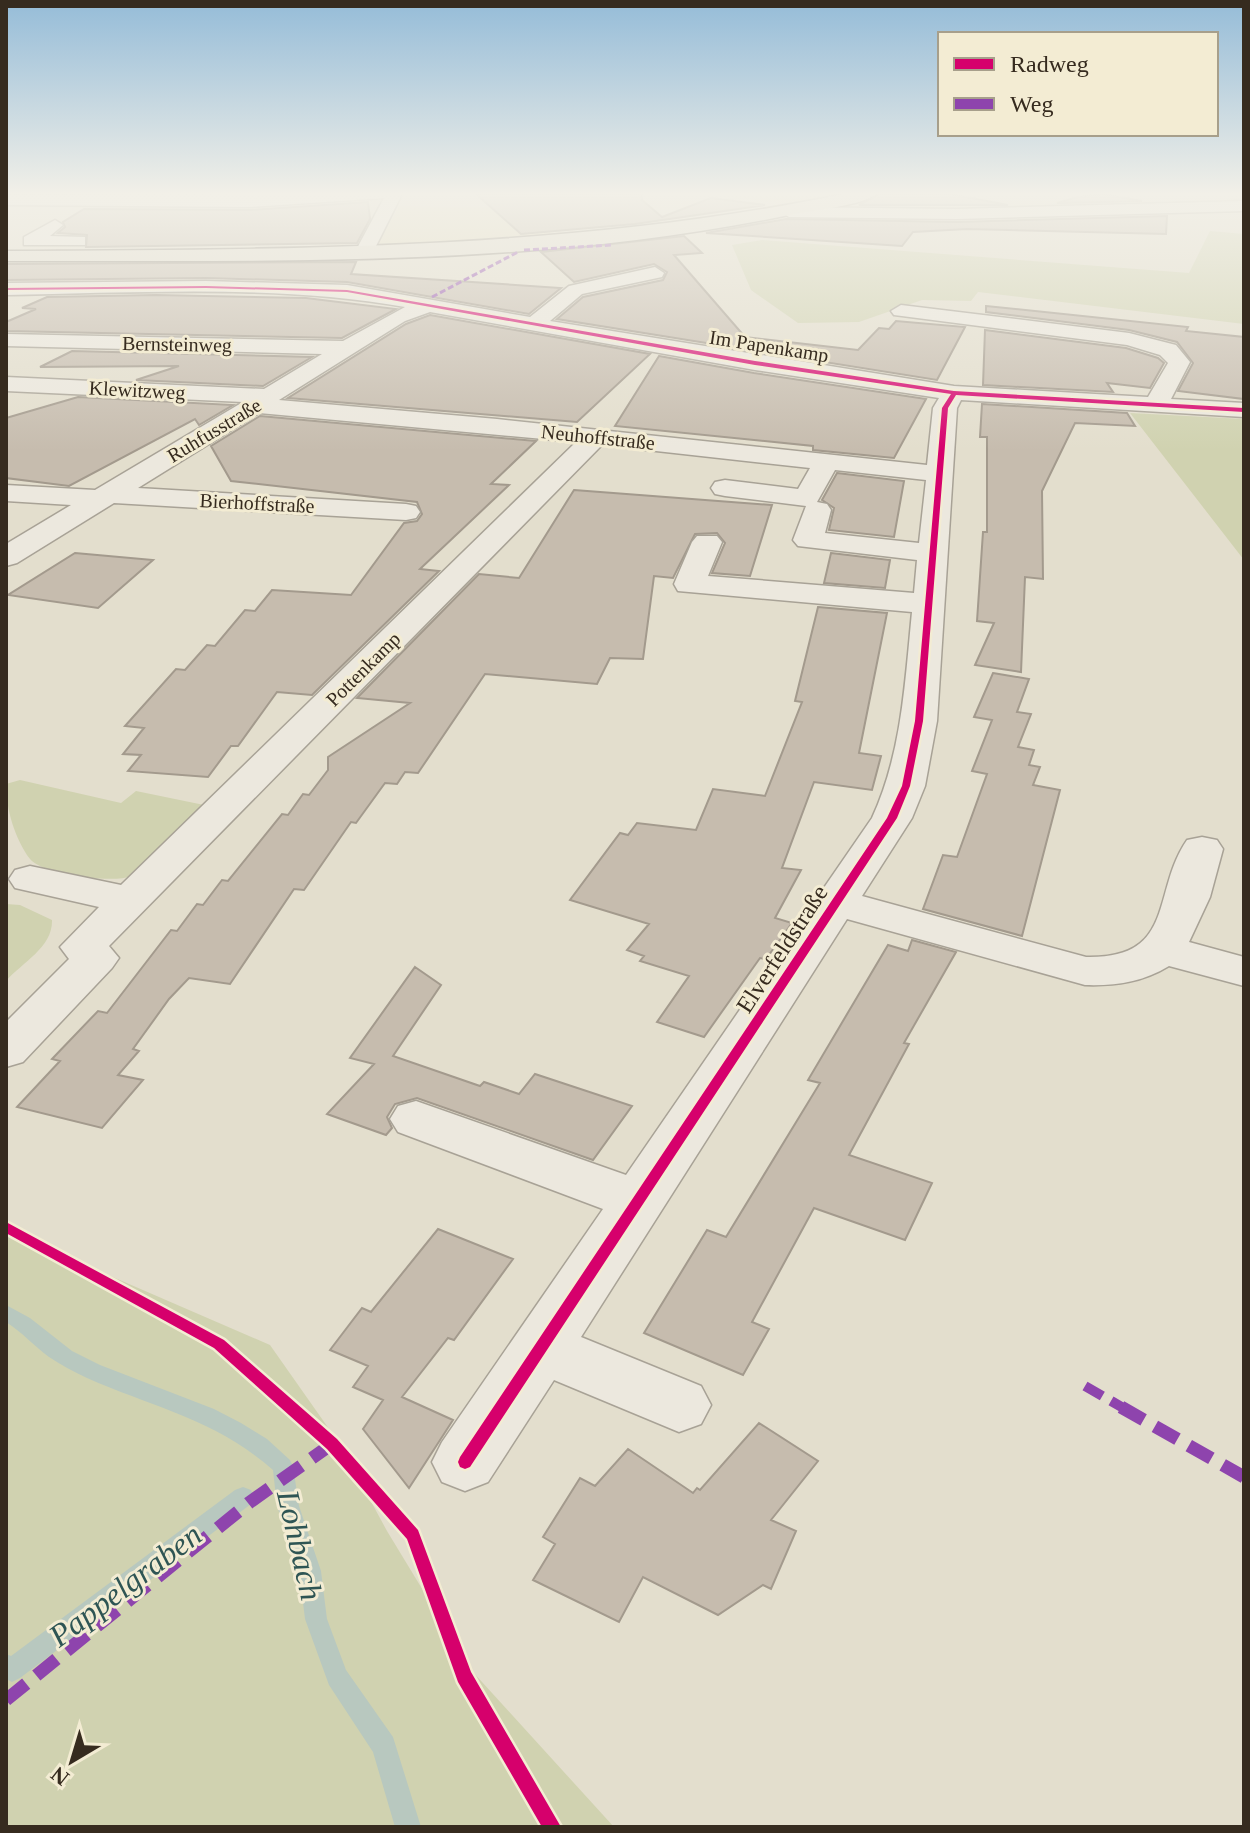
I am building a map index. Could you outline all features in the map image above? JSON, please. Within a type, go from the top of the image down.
[{"type":"street","points":[[535,323],[576,290],[625,280]]},
{"type":"street","name":"Im Papenkamp","points":[[6,289],[313,288],[387,296],[424,307],[465,310],[784,368],[954,393],[1244,410]]},
{"type":"street","name":"Ruhfusstraße","points":[[6,557],[398,317],[424,307]]},
{"type":"street","points":[[901,311],[1129,339],[1168,350],[1178,358],[1178,367],[1155,407]]},
{"type":"street","name":"Bernsteinweg","points":[[6,340],[348,348]]},
{"type":"street","name":"Klewitzweg","points":[[6,384],[261,401]]},
{"type":"street","name":"Elverfeldstraße","points":[[465,1462],[892,818],[906,786],[919,721],[945,408],[954,393]]},
{"type":"street","name":"Neuhoffstraße","points":[[261,401],[941,474]]},
{"type":"street","name":"Pottenkamp","points":[[6,1051],[96,958],[83,947],[596,437]]},
{"type":"street","points":[[725,488],[806,498],[827,461]]},
{"type":"street","name":"Bierhoffstraße","points":[[6,493],[406,512]]},
{"type":"street","points":[[817,510],[808,540],[933,553]]},
{"type":"street","points":[[707,542],[689,584],[929,604]]},
{"type":"street","points":[[837,903],[1085,971],[1126,972],[1161,949],[1186,908],[1202,849]]},
{"type":"street","points":[[30,879],[129,900]]},
{"type":"street","points":[[1161,949],[1244,972]]},
{"type":"street","points":[[416,1119],[640,1201]]},
{"type":"street","points":[[543,1348],[679,1405]]},
{"type":"green space","points":[[747,280],[1244,280],[1244,324],[978,292],[971,301],[922,300],[859,322],[798,323],[751,290]]},
{"type":"green space","points":[[1130,413],[1244,419],[1244,560]]},
{"type":"green space","points":[[20,780],[121,803],[136,791],[209,806],[131,876],[110,879],[78,876],[37,864],[25,851],[12,823],[6,794],[6,784]]},
{"type":"green space","points":[[6,904],[20,905],[52,920],[48,938],[36,954],[6,981]]},
{"type":"green space","points":[[6,1221],[62,1255],[270,1345],[341,1446],[387,1531],[472,1671],[614,1827],[6,1827]]},
{"type":"building","points":[[260,280],[434,280],[561,288],[529,314],[347,282]]},
{"type":"building","points":[[663,280],[695,280],[745,337],[858,350],[879,328],[889,329],[896,321],[965,327],[937,380],[557,319],[583,297]]},
{"type":"building","points":[[156,295],[306,298],[396,309],[342,338],[6,331],[6,322],[36,309],[22,308],[47,297]]},
{"type":"building","points":[[986,306],[1188,327],[1186,331],[1244,337],[1244,399],[1178,391],[1193,363],[1177,342],[1129,330],[986,312]]},
{"type":"building","points":[[430,315],[650,354],[577,422],[288,398],[406,324]]},
{"type":"building","points":[[985,330],[1126,348],[1158,358],[1164,363],[1150,388],[1107,383],[1113,392],[983,385]]},
{"type":"building","points":[[72,351],[312,357],[263,386],[136,380],[179,366],[40,367]]},
{"type":"building","points":[[659,356],[926,399],[894,458],[813,450],[813,446],[615,426]]},
{"type":"building","points":[[78,397],[233,405],[199,425],[195,419],[69,486],[6,478],[6,418]]},
{"type":"building","points":[[982,404],[1127,413],[1135,426],[1075,423],[1042,491],[1043,579],[1025,577],[1021,672],[975,665],[994,623],[977,621],[983,532],[987,532],[987,437],[980,437]]},
{"type":"building","points":[[260,416],[536,441],[491,484],[509,485],[420,569],[439,571],[312,695],[277,692],[238,746],[231,746],[208,777],[128,771],[141,755],[123,754],[144,728],[125,726],[176,669],[185,670],[207,645],[215,646],[245,610],[255,611],[272,590],[351,595],[404,523],[417,521],[422,514],[417,502],[231,481],[211,446]]},
{"type":"building","points":[[837,473],[904,481],[894,537],[829,530],[834,508],[822,500]]},
{"type":"building","points":[[574,490],[772,505],[750,576],[712,573],[725,543],[717,533],[695,534],[673,578],[654,576],[643,659],[610,658],[597,684],[485,674],[418,773],[405,772],[397,784],[385,783],[356,823],[351,822],[304,890],[294,889],[230,984],[189,978],[169,999],[133,1049],[139,1051],[118,1075],[143,1080],[102,1128],[17,1107],[60,1061],[52,1059],[98,1011],[107,1013],[171,930],[177,931],[197,904],[203,905],[222,880],[228,881],[282,814],[288,815],[303,794],[309,795],[328,770],[328,757],[410,703],[357,698],[479,574],[519,578]]},
{"type":"building","points":[[75,553],[153,560],[98,608],[8,595]]},
{"type":"building","points":[[831,553],[890,560],[885,588],[824,583]]},
{"type":"building","points":[[818,607],[887,613],[859,753],[881,756],[872,790],[814,782],[782,868],[801,870],[775,918],[792,923],[766,959],[760,958],[704,1037],[657,1022],[689,976],[640,961],[644,956],[627,950],[649,924],[570,900],[620,833],[628,835],[637,823],[696,830],[713,789],[765,796],[802,702],[795,701]]},
{"type":"building","points":[[993,673],[1029,679],[1017,712],[1031,714],[1018,747],[1034,750],[1029,765],[1040,767],[1033,785],[1060,790],[1022,936],[923,909],[943,855],[957,857],[987,774],[972,771],[992,720],[974,717]]},
{"type":"building","points":[[912,940],[956,952],[904,1043],[909,1044],[849,1155],[932,1183],[905,1240],[814,1208],[752,1322],[769,1329],[743,1375],[644,1333],[707,1230],[726,1237],[820,1083],[808,1080],[888,945],[908,951]]},
{"type":"building","points":[[415,967],[441,985],[393,1056],[480,1086],[484,1082],[519,1094],[535,1074],[632,1106],[593,1160],[417,1098],[395,1104],[387,1117],[392,1128],[386,1135],[327,1114],[374,1064],[350,1058]]},
{"type":"building","points":[[438,1229],[513,1259],[454,1340],[448,1338],[402,1397],[453,1420],[409,1488],[363,1429],[383,1400],[353,1387],[368,1366],[330,1350],[362,1308],[371,1312]]},
{"type":"building","points":[[759,1423],[818,1461],[771,1520],[796,1531],[771,1589],[763,1585],[718,1615],[643,1577],[619,1622],[533,1580],[555,1544],[543,1537],[580,1478],[595,1486],[628,1449],[693,1493],[697,1488],[700,1490]]},
{"type":"waterway","name":"Lohbach","points":[[6,1313],[65,1357],[121,1383],[207,1415],[259,1445],[283,1466],[288,1506],[310,1571],[316,1619],[337,1677],[384,1746],[408,1827]]},
{"type":"waterway","name":"Pappelgraben","points":[[6,1666],[12,1670],[243,1497]]},
{"type":"marked path","points":[[432,297],[465,280]]},
{"type":"marked path","points":[[1085,1386],[1244,1477]]},
{"type":"marked path","points":[[6,1700],[250,1502],[332,1444]]},
{"type":"cycle path","points":[[6,289],[206,287],[347,291],[755,363],[954,393],[1244,410]]},
{"type":"cycle path","points":[[465,1462],[892,818],[906,786],[919,721],[945,408],[954,393]]},
{"type":"cycle path","points":[[6,1227],[219,1344],[332,1444],[413,1535],[464,1676],[552,1827]]}]
